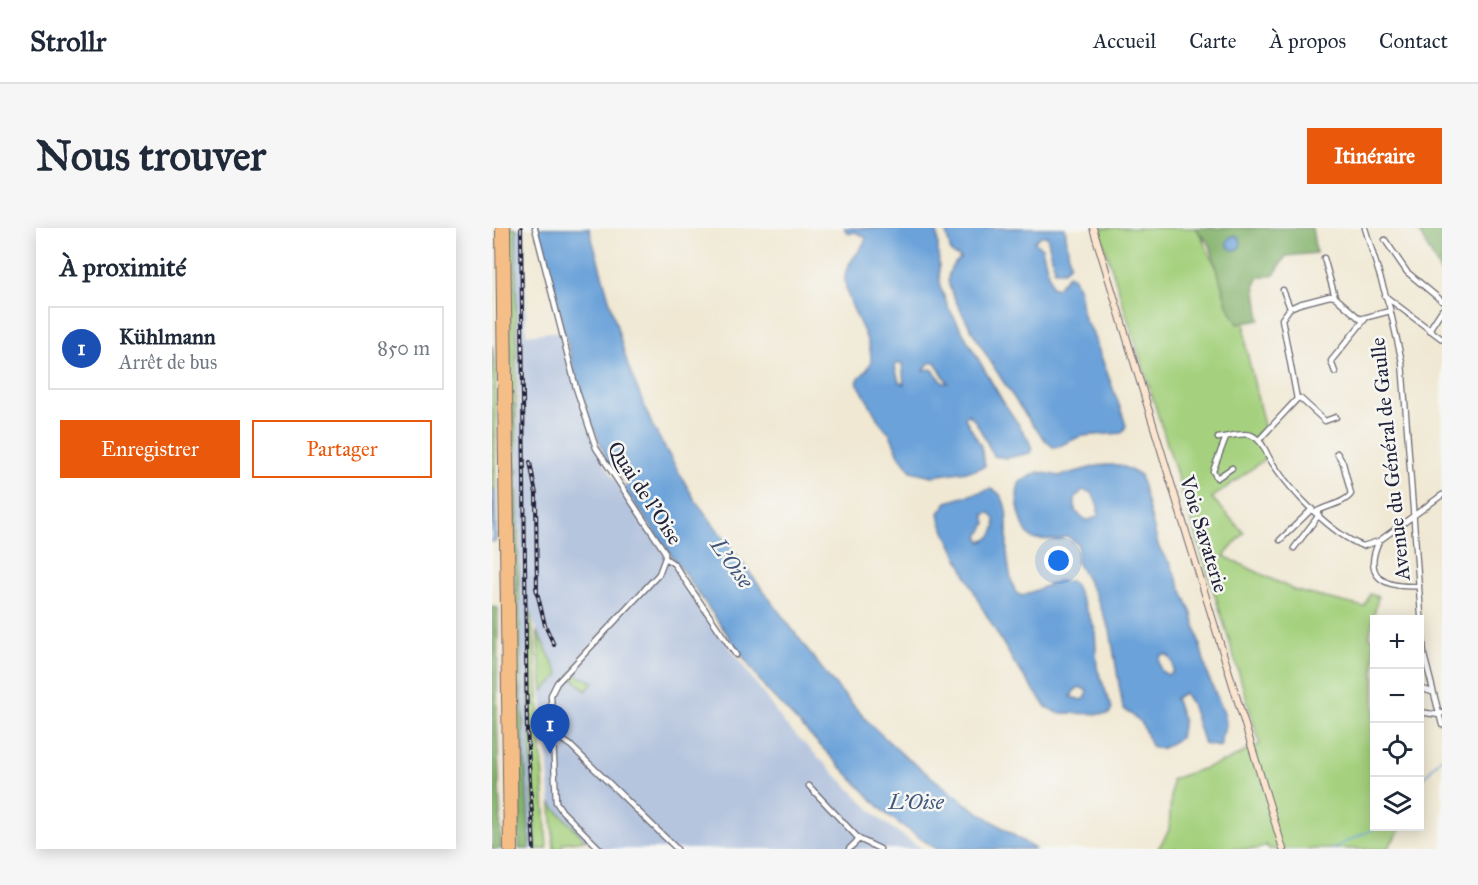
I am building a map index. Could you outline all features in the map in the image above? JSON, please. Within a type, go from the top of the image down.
[{"type":"highway","points":[[500,228],[508,849]]},
{"type":"highway","points":[[506,228],[514,849]]},
{"type":"main road","name":"Voie Savaterie","points":[[1093,228],[1284,849]]},
{"type":"street","name":"Quai de l'Oise","points":[[535,228],[576,388],[596,448],[665,552],[665,558],[674,564],[736,655]]},
{"type":"street","name":"Avenue du Général de Gaulle","points":[[1365,228],[1390,311],[1402,362],[1424,655],[1442,725]]},
{"type":"street","points":[[1384,240],[1407,272],[1442,301]]},
{"type":"street","points":[[1324,258],[1335,297],[1360,319],[1390,311]]},
{"type":"street","points":[[1283,290],[1290,308]]},
{"type":"street","points":[[1385,296],[1442,339]]},
{"type":"street","points":[[1297,399],[1282,319],[1290,308],[1335,297]]},
{"type":"street","points":[[1429,330],[1442,310]]},
{"type":"street","points":[[1335,372],[1331,361],[1365,319]]},
{"type":"street","points":[[1297,399],[1300,398],[1325,420],[1336,417]]},
{"type":"street","points":[[1259,440],[1297,399]]},
{"type":"street","points":[[1218,438],[1249,434],[1259,440],[1274,465],[1316,512],[1356,544],[1363,546],[1379,541],[1442,495]]},
{"type":"street","points":[[1217,478],[1213,471],[1226,437]]},
{"type":"street","points":[[1280,540],[1316,512],[1348,499],[1351,494],[1347,476],[1337,453]]},
{"type":"street","points":[[1210,483],[1232,468]]},
{"type":"street","points":[[1294,548],[1316,512]]},
{"type":"street","points":[[1379,541],[1372,565],[1375,573],[1393,585],[1419,586]]},
{"type":"street","points":[[600,849],[557,804],[550,699],[553,688],[659,574],[665,558]]},
{"type":"street","points":[[604,623],[609,628]]},
{"type":"street","points":[[1424,690],[1432,692]]},
{"type":"street","points":[[1424,712],[1441,714]]},
{"type":"street","points":[[552,733],[570,745],[677,849]]},
{"type":"street","points":[[809,786],[859,839],[880,849]]},
{"type":"street","points":[[849,849],[859,839]]},
{"type":"shaded area","points":[[516,228],[525,228],[526,335],[559,331],[604,463],[686,586],[785,724],[882,821],[922,849],[595,849],[551,804],[537,631],[529,610],[528,698],[536,849],[530,849],[522,699]]},
{"type":"green space","points":[[510,228],[516,228],[516,405],[511,405]]},
{"type":"green space","points":[[1099,228],[1197,228],[1245,326],[1246,348],[1265,430],[1256,434],[1265,459],[1212,498],[1244,533],[1224,556],[1296,591],[1364,607],[1370,594],[1378,597],[1374,615],[1370,615],[1369,637],[1370,831],[1399,831],[1387,849],[1269,849],[1267,845],[1258,849],[1158,849],[1169,830],[1172,779],[1229,760],[1260,744]]},
{"type":"green space","points":[[1195,228],[1312,228],[1316,253],[1286,256],[1274,275],[1259,277],[1255,285],[1260,320],[1238,324],[1227,304],[1210,245]]},
{"type":"green space","points":[[1410,228],[1442,228],[1442,275],[1419,232]]},
{"type":"green space","points":[[492,345],[496,377],[495,490],[492,491]]},
{"type":"green space","points":[[511,405],[516,405],[519,591],[515,592]]},
{"type":"green space","points":[[519,591],[522,699],[519,686],[514,686],[515,592]]},
{"type":"green space","points":[[492,607],[498,608],[497,713],[501,849],[492,849]]},
{"type":"green space","points":[[530,610],[535,646],[547,849],[536,849],[529,700],[528,611]]},
{"type":"green space","points":[[537,631],[559,675],[543,691]]},
{"type":"green space","points":[[572,673],[594,682],[586,691],[570,675]]},
{"type":"green space","points":[[516,684],[522,699],[530,849],[519,849],[514,686]]},
{"type":"green space","points":[[551,804],[585,840],[563,843],[562,849],[554,849]]},
{"type":"water","name":"L’Oise","points":[[538,228],[589,228],[628,366],[653,427],[695,500],[829,678],[870,724],[901,753],[966,804],[1035,849],[936,849],[886,814],[766,689],[624,488],[628,485],[615,464],[608,463],[579,389]]},
{"type":"water","points":[[844,228],[937,228],[940,286],[948,307],[1002,400],[1027,437],[1032,448],[1030,453],[1007,458],[994,456],[976,422],[968,414],[965,418],[981,446],[985,466],[975,470],[932,476],[911,471],[899,455],[890,434],[880,423],[857,382],[869,367],[871,355],[865,334],[849,299],[845,277],[848,266],[862,247],[866,237],[855,232],[849,234]],"holes":[[[935,362],[948,383],[943,382],[932,369],[924,370],[929,363]],[[902,363],[904,384],[899,382],[895,366]]]},
{"type":"water","points":[[945,228],[1065,228],[1070,264],[1064,271],[1055,271],[1047,236],[1041,236],[1034,242],[1042,248],[1052,288],[1057,288],[1068,275],[1072,276],[1076,282],[1086,323],[1091,329],[1126,426],[1122,433],[1081,436],[1055,448],[1045,439],[997,372],[955,299],[948,277],[952,266],[961,258],[951,253]]},
{"type":"water","points":[[1231,236],[1237,236],[1241,243],[1237,250],[1231,250],[1227,246],[1227,240]]},
{"type":"water","points":[[1101,465],[1120,465],[1140,475],[1159,548],[1171,565],[1192,614],[1208,676],[1225,715],[1226,726],[1221,738],[1221,747],[1204,744],[1191,703],[1184,693],[1175,698],[1183,719],[1180,738],[1161,749],[1151,746],[1141,722],[1123,708],[1110,630],[1095,594],[1077,562],[1078,545],[1067,536],[1058,540],[1033,539],[1025,528],[1019,512],[1017,496],[1020,482],[1038,472],[1060,476]],"holes":[[[1083,490],[1092,493],[1098,506],[1098,516],[1087,521],[1075,511],[1075,498]],[[1161,655],[1168,655],[1173,663],[1173,672],[1168,675],[1161,671],[1159,661]]]},
{"type":"water","points":[[990,489],[1002,498],[1007,516],[1008,562],[1016,593],[1022,596],[1058,581],[1070,581],[1075,585],[1095,629],[1097,668],[1112,708],[1109,714],[1058,713],[1046,707],[1015,664],[981,606],[941,523],[939,513],[947,502]],"holes":[[[990,513],[995,521],[994,530],[986,540],[981,542],[979,537],[986,523],[984,514]],[[1080,687],[1087,691],[1086,698],[1082,700],[1071,697]]]},
{"type":"water","points":[[495,490],[496,541],[492,542],[492,491]]},
{"type":"waterway","points":[[1424,777],[1442,757]]},
{"type":"waterway","points":[[1331,849],[1370,831]]},
{"type":"railway","points":[[521,228],[527,729],[534,849]]},
{"type":"railway","points":[[530,462],[536,494],[537,595]]},
{"type":"railway","points":[[536,588],[545,625],[554,645]]},
{"type":"place","name":"Kühlmann","points":[[550,754]]},
{"type":"water label","name":"L'Oise","points":[[732,563]]}]
